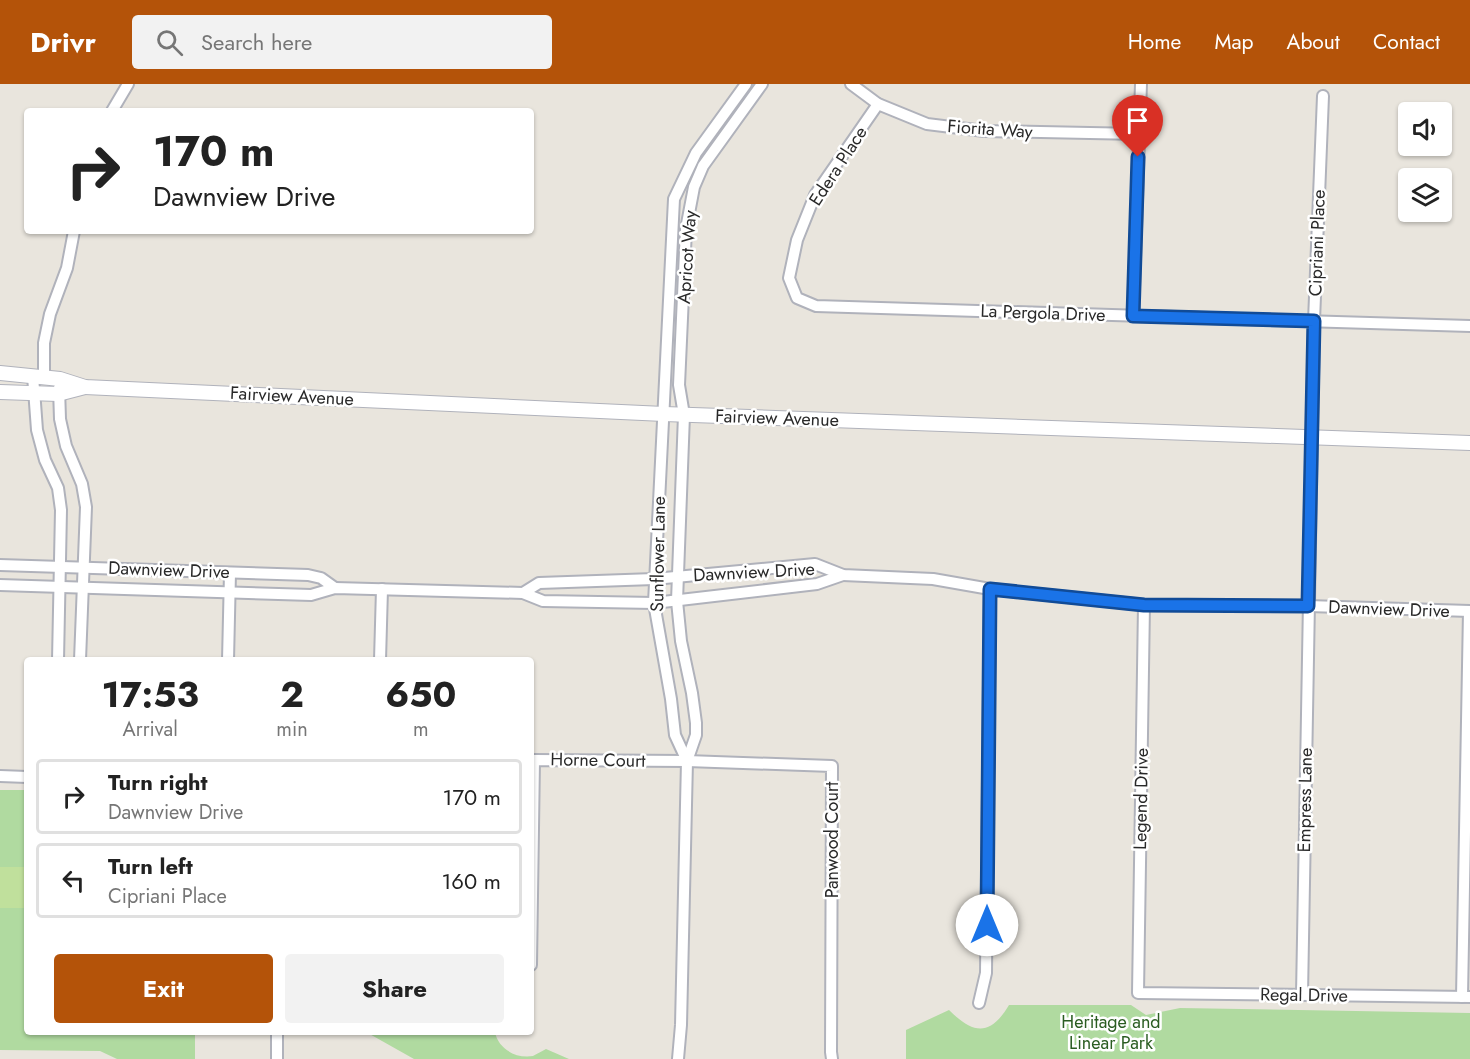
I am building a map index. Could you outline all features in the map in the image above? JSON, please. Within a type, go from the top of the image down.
[{"type":"street","points":[[114,108],[128,84]]},
{"type":"street","name":"Apricot Way","points":[[664,414],[674,199],[696,153],[746,84]]},
{"type":"street","name":"Apricot Way","points":[[684,415],[679,385],[686,229],[694,187],[703,166],[762,84]]},
{"type":"street","name":"Fiorita Way","points":[[851,84],[878,104],[927,124],[984,131],[1139,134]]},
{"type":"street","points":[[1133,316],[1141,84]]},
{"type":"street","name":"Cipriani Place","points":[[1308,606],[1314,321],[1323,96]]},
{"type":"street","name":"Edera Place","points":[[797,298],[789,278],[796,240],[815,195],[878,104]]},
{"type":"street","points":[[58,657],[61,510],[58,488],[45,460],[37,430],[35,394],[50,314],[67,268],[73,234]]},
{"type":"street","name":"La Pergola Drive","points":[[797,298],[816,306],[1470,326]]},
{"type":"street","name":"Fairview Avenue","points":[[0,373],[60,378],[85,387],[684,415],[1470,443]]},
{"type":"street","points":[[60,378],[58,394],[60,419],[66,446],[82,484],[86,507],[81,657]]},
{"type":"street","name":"Fairview Avenue","points":[[0,392],[58,394],[85,387]]},
{"type":"street","name":"Sunflower Lane","points":[[664,414],[654,603],[675,735],[687,761]]},
{"type":"street","name":"Sunflower Lane","points":[[678,1059],[681,1024],[687,761],[696,735],[692,693],[681,642],[677,600],[684,415]]},
{"type":"street","name":"Dawnview Drive","points":[[523,593],[539,583],[654,579],[814,564],[843,575],[933,579],[990,589],[1144,605],[1308,606],[1470,611]]},
{"type":"street","name":"Dawnview Drive","points":[[0,565],[308,575],[321,578],[335,588]]},
{"type":"street","points":[[228,657],[230,573]]},
{"type":"street","name":"Dawnview Drive","points":[[0,585],[311,596],[335,588],[382,589],[523,593],[543,601],[654,603],[817,584],[843,575]]},
{"type":"street","points":[[380,657],[382,589]]},
{"type":"street","points":[[979,1003],[986,973],[990,589]]},
{"type":"street","name":"Legend Drive","points":[[1138,993],[1144,605]]},
{"type":"street","name":"Empress Lane","points":[[1302,995],[1308,606]]},
{"type":"street","points":[[1466,997],[1470,611]]},
{"type":"street","name":"Horne Court","points":[[534,760],[687,761]]},
{"type":"street","name":"Panwood Court","points":[[687,761],[832,766],[832,1059]]},
{"type":"street","points":[[0,776],[24,777]]},
{"type":"street","name":"Regal Drive","points":[[1138,993],[1466,997]]},
{"type":"street","points":[[277,1035],[277,1059]]},
{"type":"green space","points":[[0,790],[24,790],[24,1035],[195,1035],[195,1059],[117,1059],[100,1051],[0,1050]]},
{"type":"green space","points":[[0,867],[24,867],[24,908],[0,908]]},
{"type":"green space","name":"Heritage and Linear Park","points":[[1009,1005],[1131,1005],[1146,1015],[1180,1008],[1470,1013],[1470,1059],[906,1059],[906,1030],[949,1010],[966,1024],[981,1029],[995,1023]]},
{"type":"green space","points":[[371,1035],[496,1035],[508,1051],[520,1056],[533,1056],[546,1049],[569,1059],[414,1059]]},
{"type":"route","points":[[987,925],[990,589],[1144,605],[1308,606],[1314,321],[1133,316],[1138,157]]}]
